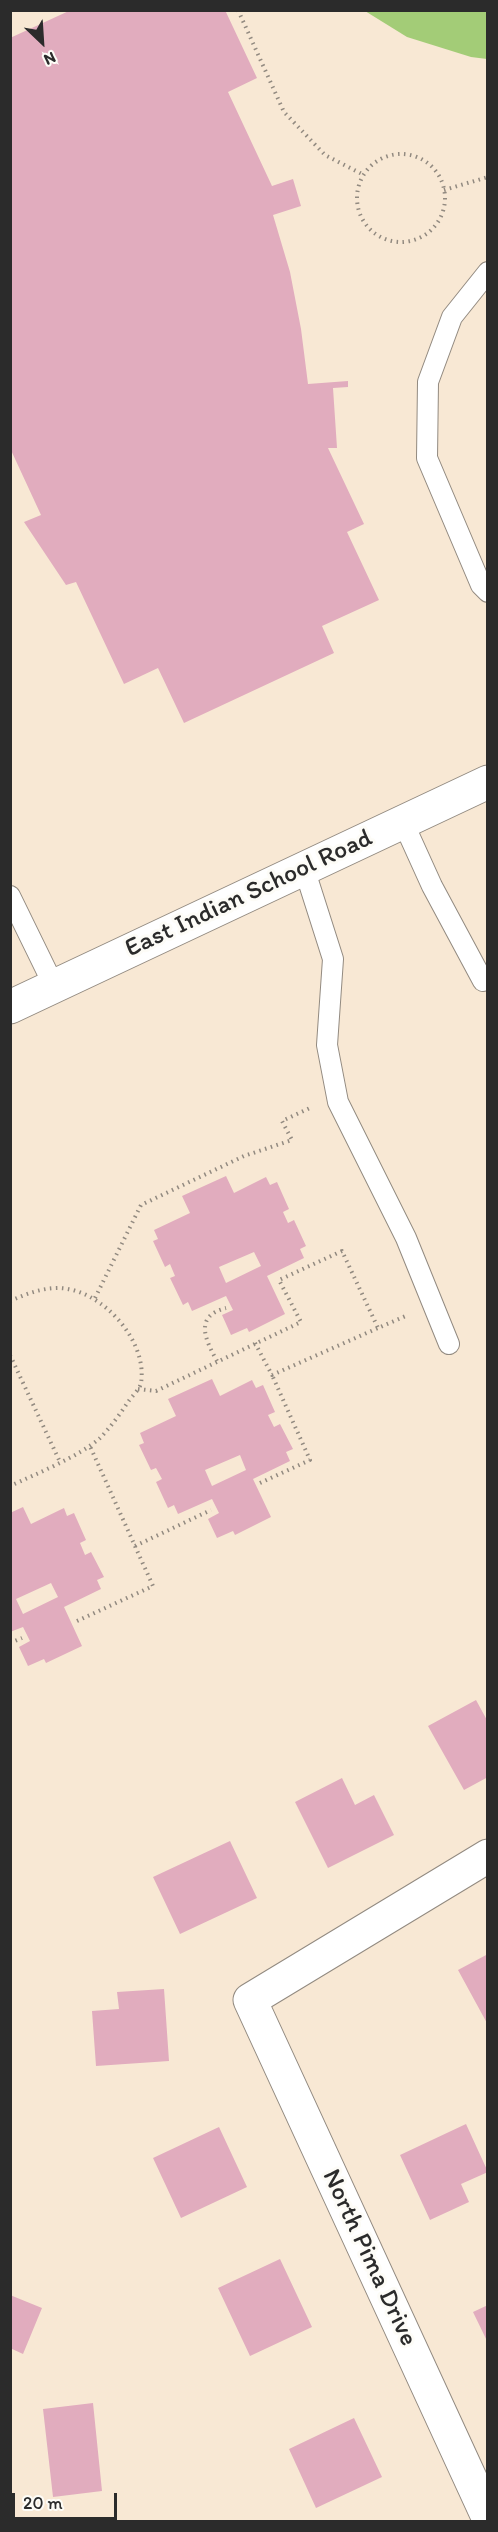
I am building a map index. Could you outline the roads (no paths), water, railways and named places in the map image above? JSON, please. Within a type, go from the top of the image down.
[{"type":"street","name":"East Indian School Road","points":[[10,1007],[488,782]]},
{"type":"street","name":"North Pima Drive","points":[[488,1856],[250,2000],[488,2517]]},
{"type":"lane","points":[[488,272],[452,317],[428,382],[427,458],[450,516],[482,585],[488,592]]},
{"type":"lane","points":[[403,822],[432,886],[483,981],[488,979]]},
{"type":"lane","points":[[304,868],[333,959],[327,1045],[338,1102],[406,1238],[449,1344]]},
{"type":"lane","points":[[10,896],[54,986]]}]
